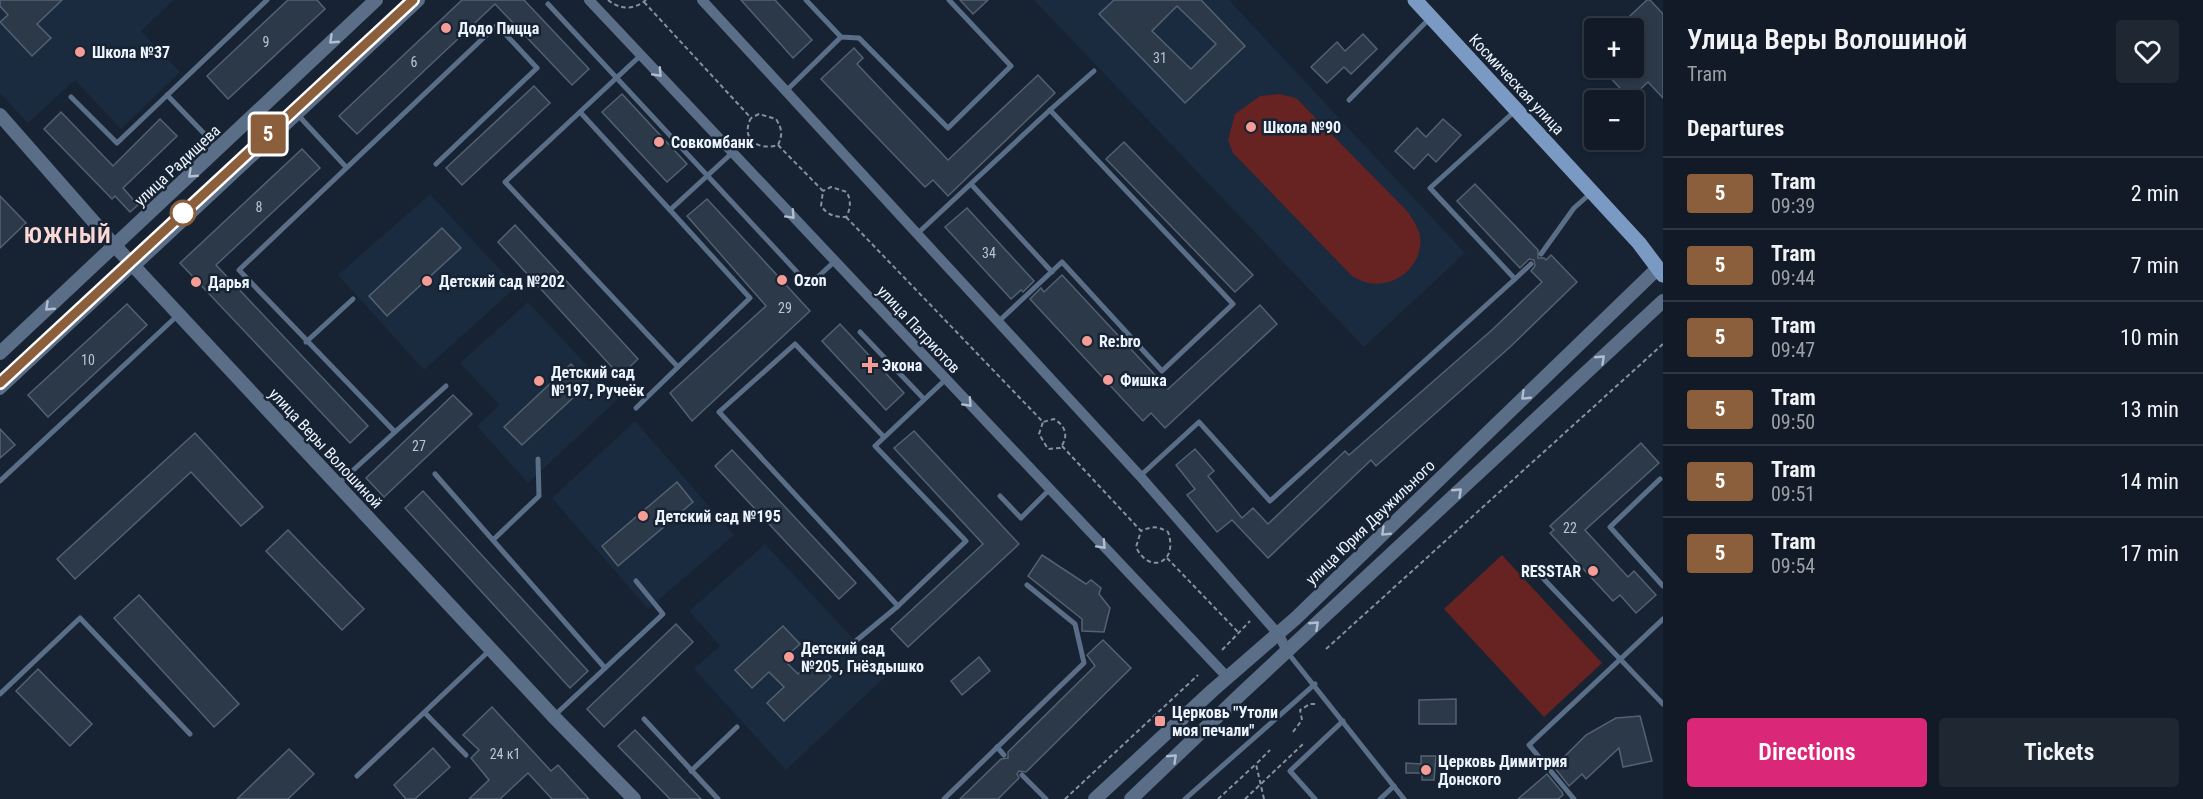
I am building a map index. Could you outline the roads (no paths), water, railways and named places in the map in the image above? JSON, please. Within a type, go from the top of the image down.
[{"type":"main road","name":"Космическая улица","points":[[1414,0],[1661,269]]},
{"type":"street","name":"улица Радищева","points":[[0,353],[376,0]]},
{"type":"street","points":[[0,390],[418,0]]},
{"type":"street","name":"улица Патриотов","points":[[589,0],[1228,678]]},
{"type":"street","points":[[702,0],[1140,476],[1279,635],[1287,651]]},
{"type":"street","name":"улица Веры Волошиной","points":[[0,115],[133,266],[553,716],[634,799]]},
{"type":"street","name":"улица Юрия Двужильного","points":[[1095,799],[1228,678],[1279,635],[1661,269]]},
{"type":"street","points":[[1132,799],[1287,651],[1663,301]]},
{"type":"lane","points":[[71,97],[117,143],[267,0]]},
{"type":"lane","points":[[806,0],[841,37],[859,38],[948,128],[1011,66],[949,0]]},
{"type":"lane","points":[[548,4],[809,285],[834,262]]},
{"type":"lane","points":[[1349,100],[1431,17]]},
{"type":"lane","points":[[395,432],[239,270],[497,25],[537,68],[436,164]]},
{"type":"lane","points":[[786,91],[841,37]]},
{"type":"lane","points":[[641,56],[505,182],[678,367]]},
{"type":"lane","points":[[917,234],[1094,70]]},
{"type":"lane","points":[[167,95],[218,148]]},
{"type":"lane","points":[[998,322],[1062,262],[1162,371],[1233,304],[1050,110]]},
{"type":"lane","points":[[1515,279],[1430,188],[1516,110]]},
{"type":"lane","points":[[580,112],[750,298],[636,408]]},
{"type":"lane","points":[[296,114],[346,167]]},
{"type":"lane","points":[[670,210],[732,153]]},
{"type":"lane","points":[[971,184],[1052,272]]},
{"type":"lane","points":[[1541,254],[1574,208],[1592,193]]},
{"type":"lane","points":[[1140,476],[1199,422],[1270,501],[1531,264]]},
{"type":"lane","points":[[306,342],[353,299]]},
{"type":"lane","points":[[0,481],[179,314]]},
{"type":"lane","points":[[860,332],[924,399]]},
{"type":"lane","points":[[884,437],[795,344],[719,412],[898,606]]},
{"type":"lane","points":[[845,650],[898,606],[966,541],[875,446],[945,380]]},
{"type":"lane","points":[[338,484],[446,386]]},
{"type":"lane","points":[[493,540],[539,496],[538,459]]},
{"type":"lane","points":[[435,474],[605,668]]},
{"type":"lane","points":[[1660,479],[1610,527],[1663,586]]},
{"type":"lane","points":[[1000,496],[1021,518],[1050,490]]},
{"type":"lane","points":[[1539,574],[1663,704]]},
{"type":"lane","points":[[553,716],[663,614],[636,581]]},
{"type":"lane","points":[[944,799],[1084,663],[1076,624],[1027,585]]},
{"type":"lane","points":[[0,694],[80,618],[190,734]]},
{"type":"lane","points":[[1574,799],[1529,745],[1663,619]]},
{"type":"lane","points":[[357,776],[492,649]]},
{"type":"lane","points":[[1287,651],[1404,799]]},
{"type":"lane","points":[[1185,799],[1315,684]]},
{"type":"lane","points":[[425,713],[466,755]]},
{"type":"lane","points":[[644,719],[718,799]]},
{"type":"lane","points":[[1315,799],[1290,771],[1343,721]]},
{"type":"lane","points":[[692,771],[736,727]]},
{"type":"lane","points":[[997,747],[1004,755]]},
{"type":"lane","points":[[1023,775],[1046,799]]},
{"type":"lane","points":[[1380,799],[1394,786]]},
{"type":"tram line","points":[[0,383],[413,0]]},
{"type":"tram line","name":"5","points":[[0,383],[413,0]]},
{"type":"place","name":"Додо Пицца","points":[[446,28]]},
{"type":"place","name":"Школа №37","points":[[80,52]]},
{"type":"place","name":"Школа №90","points":[[1251,127]]},
{"type":"place","name":"Совкомбанк","points":[[659,142]]},
{"type":"place","name":"Ozon","points":[[782,280]]},
{"type":"place","name":"Детский сад №202","points":[[427,281]]},
{"type":"place","name":"Дарья","points":[[196,282]]},
{"type":"place","name":"Re:bro","points":[[1087,341]]},
{"type":"place","name":"Экона","points":[[870,365]]},
{"type":"place","name":"Фишка","points":[[1108,380]]},
{"type":"place","name":"Детский сад №197, Ручеёк","points":[[539,381]]},
{"type":"place","name":"Детский сад №195","points":[[643,516]]},
{"type":"place","name":"RESSTAR","points":[[1593,571]]},
{"type":"place","name":"Детский сад №205, Гнёздышко","points":[[789,657]]},
{"type":"place","name":"Церковь \"Утоли моя печали\"","points":[[1160,721]]},
{"type":"place","name":"Церковь Димитрия Донского","points":[[1426,770]]},
{"type":"district","name":"ЮЖНЫЙ","points":[[68,235]]}]
